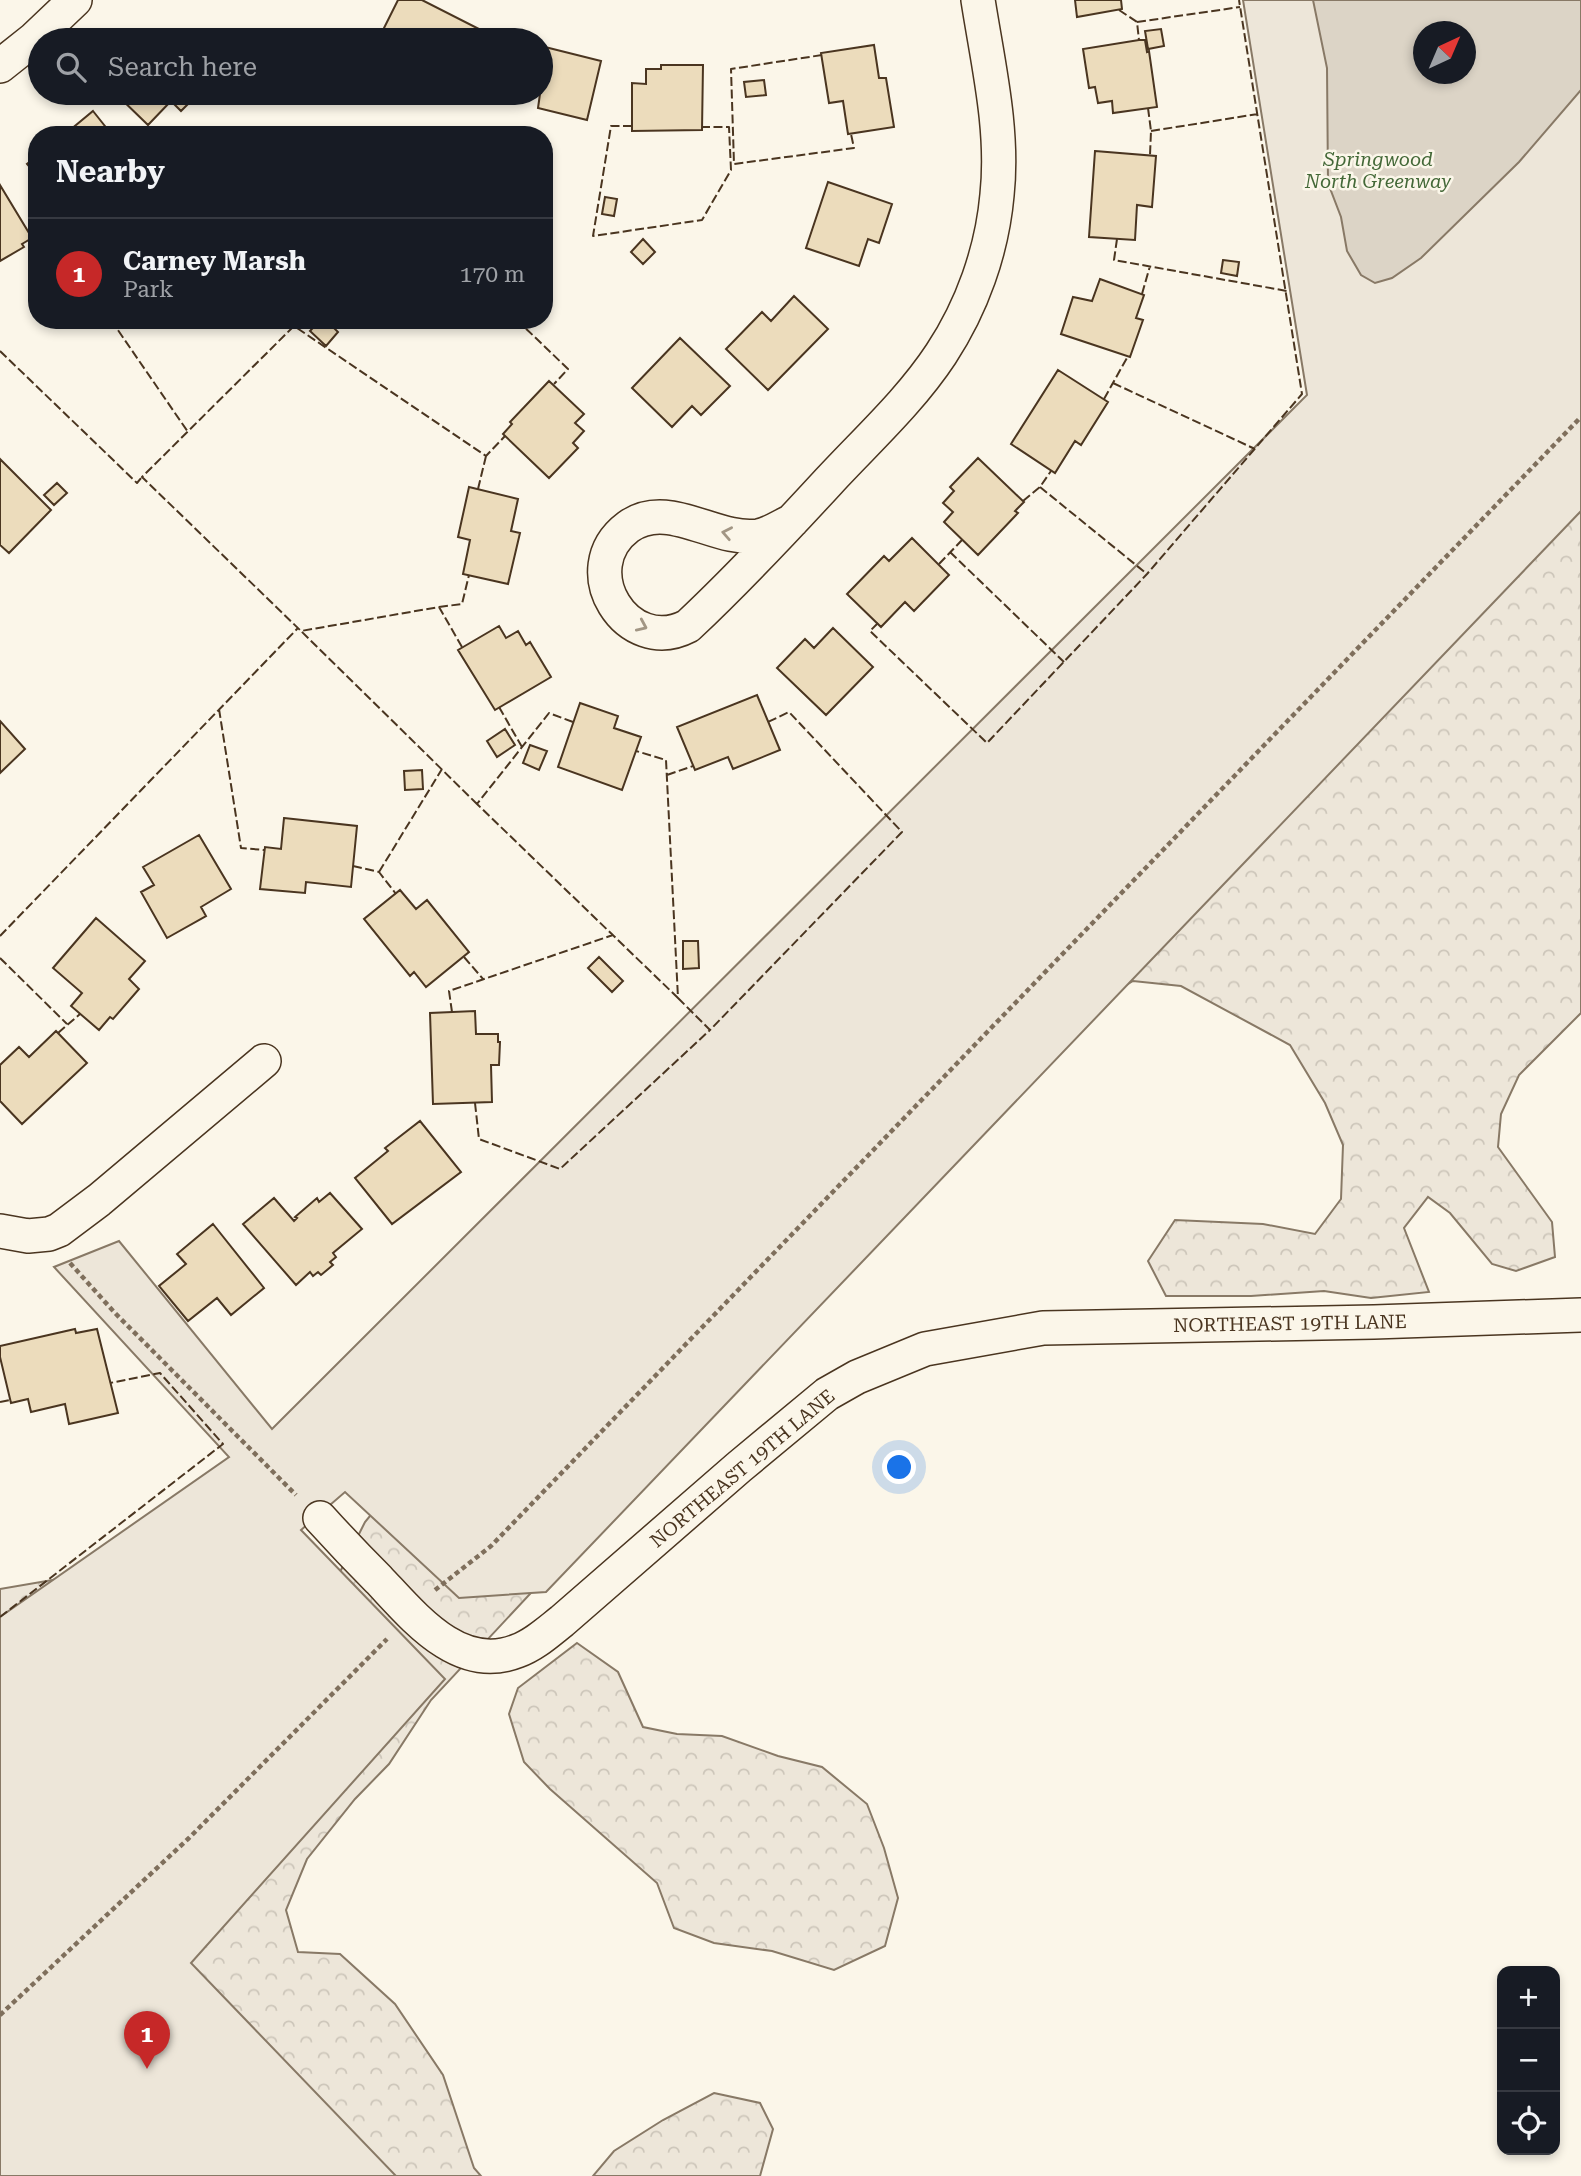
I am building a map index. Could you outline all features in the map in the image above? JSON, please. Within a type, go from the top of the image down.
[{"type":"street","points":[[46,28],[75,0]]},
{"type":"street","points":[[792,521],[769,533],[747,536],[724,533],[667,517],[638,521],[620,535],[608,554],[605,574],[607,594],[622,616],[642,628],[666,633],[679,631],[702,613],[792,521],[905,400],[941,354],[969,304],[988,250],[997,196],[999,155],[996,112],[978,0]]},
{"type":"street","points":[[0,66],[28,44]]},
{"type":"street","points":[[0,1231],[28,1236],[50,1234],[59,1230],[99,1200],[264,1061]]},
{"type":"street","name":"NORTHEAST 19TH LANE","points":[[320,1518],[411,1615],[435,1636],[463,1652],[491,1656],[517,1652],[562,1621],[739,1466],[827,1394],[857,1377],[925,1349],[1043,1328],[1581,1315]]},
{"type":"path","points":[[0,2015],[189,1838],[426,1598],[500,1537],[1030,991],[1581,417]]},
{"type":"path","points":[[50,1234],[72,1266],[116,1313],[320,1518]]},
{"type":"green space","points":[[1243,0],[1581,0],[1581,511],[546,1592],[459,1598],[345,1492],[301,1530],[445,1679],[191,1963],[396,2176],[0,2176],[0,1617],[229,1457],[54,1267],[119,1241],[272,1429],[1307,395]]},
{"type":"green space","points":[[1581,288],[1581,1013],[1519,1075],[1501,1114],[1498,1147],[1552,1222],[1555,1257],[1516,1271],[1492,1264],[1450,1213],[1428,1197],[1404,1228],[1429,1292],[1371,1298],[1324,1291],[1251,1296],[1166,1296],[1148,1261],[1175,1220],[1263,1224],[1315,1234],[1341,1199],[1343,1145],[1325,1103],[1290,1045],[1181,986],[1133,981],[1063,1023],[431,1700],[389,1764],[355,1799],[307,1859],[286,1910],[298,1952],[340,1954],[395,2004],[443,2075],[474,2168],[481,2176],[86,2176],[0,2095],[0,1589],[163,1561],[320,1612],[365,1522],[419,1456]]},
{"type":"green space","points":[[577,1643],[618,1672],[643,1727],[677,1734],[722,1736],[778,1756],[822,1767],[867,1804],[884,1848],[898,1898],[885,1946],[834,1970],[772,1951],[714,1943],[674,1928],[657,1883],[550,1789],[524,1762],[509,1714],[518,1688]]},
{"type":"green space","points":[[714,2093],[760,2103],[773,2129],[760,2176],[593,2176],[614,2151],[663,2120]]},
{"type":"shaded area","name":"Springwood North Greenway","points":[[1313,0],[1581,0],[1581,90],[1519,162],[1421,258],[1392,278],[1375,283],[1361,275],[1347,251],[1341,217],[1328,183],[1327,68]]},
{"type":"building","points":[[398,0],[422,0],[477,28],[384,28]]},
{"type":"building","points":[[1075,0],[1121,0],[1122,9],[1077,17]]},
{"type":"building","points":[[1161,29],[1164,46],[1148,49],[1145,31]]},
{"type":"building","points":[[1145,40],[1147,52],[1149,51],[1157,107],[1113,113],[1112,101],[1098,103],[1095,87],[1089,88],[1083,49]]},
{"type":"building","points":[[874,45],[879,78],[886,78],[894,127],[848,134],[843,101],[829,103],[821,53]]},
{"type":"building","points":[[553,49],[601,61],[587,120],[538,108],[538,105],[553,105]]},
{"type":"building","points":[[661,65],[703,65],[702,130],[632,131],[632,83],[646,84],[646,69],[661,69]]},
{"type":"building","points":[[764,80],[766,95],[746,97],[744,82]]},
{"type":"building","points":[[127,105],[167,105],[148,125]]},
{"type":"building","points":[[175,105],[187,105],[181,111]]},
{"type":"building","points":[[93,111],[105,126],[75,126]]},
{"type":"building","points":[[1095,151],[1156,156],[1152,207],[1137,205],[1135,240],[1089,237]]},
{"type":"building","points":[[828,182],[892,204],[879,243],[868,239],[859,266],[806,248]]},
{"type":"building","points":[[0,185],[28,231],[28,240],[22,244],[24,247],[0,261]]},
{"type":"building","points":[[605,197],[617,199],[614,216],[602,214]]},
{"type":"building","points":[[643,239],[655,252],[643,264],[631,252]]},
{"type":"building","points":[[1223,260],[1239,262],[1237,276],[1221,273]]},
{"type":"building","points":[[1100,279],[1144,295],[1136,318],[1143,320],[1130,357],[1061,334],[1073,297],[1092,301]]},
{"type":"building","points":[[794,296],[828,329],[768,390],[726,349],[762,312],[771,321]]},
{"type":"building","points":[[335,329],[338,332],[326,346],[310,331]]},
{"type":"building","points":[[680,338],[730,386],[701,415],[692,406],[672,427],[632,388]]},
{"type":"building","points":[[1058,370],[1108,402],[1081,445],[1075,441],[1055,473],[1011,444]]},
{"type":"building","points":[[549,381],[584,414],[575,423],[584,431],[573,443],[578,448],[549,478],[503,434],[512,424],[510,422]]},
{"type":"building","points":[[978,458],[1024,502],[1015,511],[1018,513],[978,555],[944,522],[953,512],[943,503],[954,491],[950,487]]},
{"type":"building","points":[[0,459],[51,510],[9,553],[0,545]]},
{"type":"building","points":[[57,483],[67,493],[54,505],[44,495]]},
{"type":"building","points":[[469,487],[518,499],[511,531],[520,533],[508,584],[463,574],[470,540],[458,537]]},
{"type":"building","points":[[912,538],[949,575],[914,611],[905,602],[881,627],[847,594],[884,556],[889,561]]},
{"type":"building","points":[[499,626],[506,638],[518,631],[526,645],[530,642],[551,677],[495,710],[458,650]]},
{"type":"building","points":[[833,628],[873,667],[826,715],[777,668],[805,639],[814,648]]},
{"type":"building","points":[[757,695],[780,750],[733,769],[728,757],[695,770],[677,727]]},
{"type":"building","points":[[580,703],[618,716],[614,728],[641,737],[622,790],[558,767]]},
{"type":"building","points":[[0,721],[25,749],[0,773]]},
{"type":"building","points":[[505,729],[515,745],[497,757],[487,741]]},
{"type":"building","points":[[530,745],[547,751],[539,770],[523,763]]},
{"type":"building","points":[[422,770],[423,789],[405,790],[404,771]]},
{"type":"building","points":[[284,818],[357,826],[351,887],[306,882],[305,893],[260,889],[265,847],[281,849]]},
{"type":"building","points":[[199,835],[231,889],[201,907],[206,916],[167,938],[141,892],[154,885],[143,867]]},
{"type":"building","points":[[400,890],[416,909],[427,900],[469,952],[426,987],[414,972],[410,976],[364,919]]},
{"type":"building","points":[[96,918],[145,961],[129,979],[139,989],[113,1019],[110,1017],[99,1030],[71,1006],[82,993],[53,968]]},
{"type":"building","points":[[683,941],[698,941],[699,968],[683,969]]},
{"type":"building","points":[[599,957],[623,981],[612,992],[588,968]]},
{"type":"building","points":[[475,1011],[476,1034],[498,1034],[500,1042],[499,1065],[491,1065],[492,1102],[433,1104],[430,1013]]},
{"type":"building","points":[[56,1031],[87,1063],[22,1124],[0,1101],[0,1065],[19,1047],[29,1057]]},
{"type":"building","points":[[420,1121],[461,1172],[392,1224],[355,1178],[388,1151],[385,1148]]},
{"type":"building","points":[[330,1193],[362,1229],[333,1253],[336,1257],[330,1262],[333,1265],[321,1275],[318,1272],[313,1276],[310,1272],[296,1285],[243,1224],[274,1198],[294,1221],[297,1218],[295,1217],[317,1198],[319,1202]]},
{"type":"building","points":[[213,1224],[264,1288],[231,1315],[217,1298],[188,1321],[159,1286],[186,1264],[177,1254]]},
{"type":"building","points":[[75,1329],[76,1333],[97,1329],[118,1413],[69,1424],[65,1404],[31,1412],[28,1399],[11,1403],[0,1346]]},
{"type":"fence","points":[[878,623],[870,631],[987,743],[1147,574],[1302,394],[1239,0]]},
{"type":"fence","points":[[1137,22],[1240,7]]},
{"type":"fence","points":[[1119,10],[1137,22],[1139,40]]},
{"type":"fence","points":[[822,55],[731,69],[734,164],[854,148],[851,134]]},
{"type":"fence","points":[[1148,108],[1150,155]]},
{"type":"fence","points":[[1151,131],[1258,114]]},
{"type":"fence","points":[[632,126],[611,126],[593,236],[702,220],[731,170],[729,127],[702,127]]},
{"type":"fence","points":[[1117,239],[1114,260],[1287,291]]},
{"type":"fence","points":[[1142,294],[1150,266]]},
{"type":"fence","points":[[117,329],[188,432]]},
{"type":"fence","points":[[291,329],[142,477],[301,631]]},
{"type":"fence","points":[[298,329],[486,456],[505,436]]},
{"type":"fence","points":[[526,329],[568,369],[554,384]]},
{"type":"fence","points":[[0,351],[137,483],[142,477]]},
{"type":"fence","points":[[1104,399],[1128,356]]},
{"type":"fence","points":[[1113,383],[1255,449]]},
{"type":"fence","points":[[478,489],[486,456]]},
{"type":"fence","points":[[1023,501],[1040,487],[1051,471]]},
{"type":"fence","points":[[1040,487],[1147,574]]},
{"type":"fence","points":[[939,564],[962,540]]},
{"type":"fence","points":[[950,552],[1064,662]]},
{"type":"fence","points":[[439,607],[462,604],[469,575]]},
{"type":"fence","points":[[462,647],[439,607],[301,631],[477,804]]},
{"type":"fence","points":[[0,936],[298,628]]},
{"type":"fence","points":[[499,707],[522,747]]},
{"type":"fence","points":[[219,709],[241,848],[264,850]]},
{"type":"fence","points":[[678,998],[710,1030],[902,832],[789,712],[768,722]]},
{"type":"fence","points":[[573,722],[549,713],[477,804],[678,998],[666,760],[636,751]]},
{"type":"fence","points":[[667,775],[693,766]]},
{"type":"fence","points":[[379,872],[442,769]]},
{"type":"fence","points":[[353,866],[379,872],[396,894]]},
{"type":"fence","points":[[452,1012],[449,991],[613,935]]},
{"type":"fence","points":[[464,957],[483,979]]},
{"type":"fence","points":[[0,958],[67,1024]]},
{"type":"fence","points":[[58,1033],[80,1014]]},
{"type":"fence","points":[[475,1103],[479,1139],[560,1169],[710,1030]]},
{"type":"fence","points":[[0,1617],[223,1444],[160,1373],[110,1383]]},
{"type":"fence","points":[[0,1402],[10,1400]]},
{"type":"place","name":"Carney Marsh","points":[[147,2069]]}]
